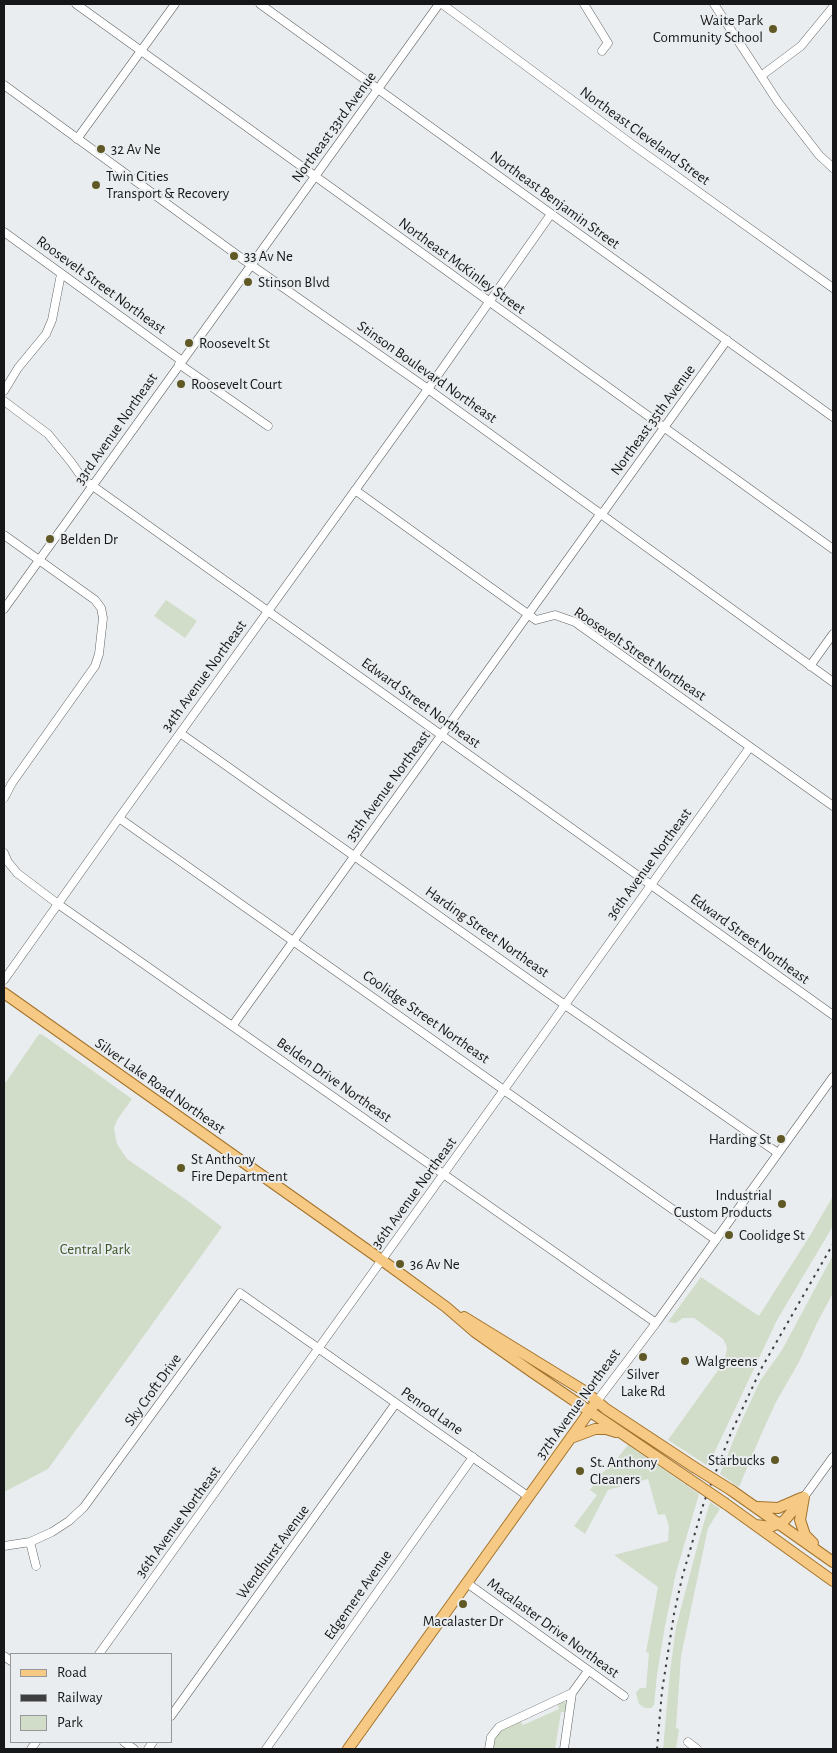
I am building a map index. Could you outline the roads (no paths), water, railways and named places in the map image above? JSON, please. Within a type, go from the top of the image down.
[{"type":"main road","name":"Silver Lake Road Northeast","points":[[4,994],[446,1306],[586,1392],[606,1409],[731,1490],[831,1561]]},
{"type":"main road","name":"Silver Lake Road Northeast","points":[[446,1306],[475,1332],[726,1504],[833,1581]]},
{"type":"main road","name":"37th Avenue Northeast","points":[[348,1749],[597,1401]]},
{"type":"main road","points":[[570,1439],[599,1428],[627,1436]]},
{"type":"main road","points":[[754,1507],[781,1508],[804,1496]]},
{"type":"main road","points":[[755,1525],[770,1527],[778,1524],[788,1517],[804,1496]]},
{"type":"main road","points":[[804,1496],[800,1513],[801,1526],[805,1535],[831,1561]]},
{"type":"street","name":"Northeast McKinley Street","points":[[76,4],[833,549]]},
{"type":"street","points":[[77,139],[175,4]]},
{"type":"street","name":"Northeast Benjamin Street","points":[[260,4],[833,417]]},
{"type":"street","name":"Northeast 33rd Avenue","points":[[252,266],[440,4]]},
{"type":"street","name":"Northeast Cleveland Street","points":[[440,4],[833,288]]},
{"type":"street","points":[[584,4],[608,42],[602,51]]},
{"type":"street","points":[[714,4],[798,129],[833,168]]},
{"type":"street","points":[[761,76],[801,46],[833,8]]},
{"type":"street","name":"Stinson Boulevard Northeast","points":[[4,85],[252,266],[428,389],[833,682]]},
{"type":"street","name":"34th Avenue Northeast","points":[[4,980],[428,389],[551,214]]},
{"type":"street","name":"Roosevelt Street Northeast","points":[[4,232],[268,426]]},
{"type":"street","name":"33rd Avenue Northeast","points":[[4,609],[180,362],[252,266]]},
{"type":"street","points":[[4,391],[18,368],[46,334],[52,320],[61,274]]},
{"type":"street","name":"Northeast 35th Avenue","points":[[602,514],[727,340]]},
{"type":"street","name":"Edward Street Northeast","points":[[4,401],[48,434],[83,479],[833,1015]]},
{"type":"street","points":[[355,490],[528,614]]},
{"type":"street","name":"35th Avenue Northeast","points":[[233,1025],[602,514]]},
{"type":"street","points":[[4,535],[95,600],[101,608],[103,627],[99,654],[95,666],[12,783],[4,798]]},
{"type":"street","name":"Roosevelt Street Northeast","points":[[528,614],[536,620],[555,615],[575,622],[833,806]]},
{"type":"street","points":[[810,666],[833,634]]},
{"type":"street","name":"Harding Street Northeast","points":[[180,733],[778,1153]]},
{"type":"street","name":"36th Avenue Northeast","points":[[100,1653],[445,1175],[750,747]]},
{"type":"street","name":"Coolidge Street Northeast","points":[[119,818],[716,1240]]},
{"type":"street","name":"Belden Drive Northeast","points":[[4,853],[8,862],[17,873],[58,904],[233,1025],[656,1324]]},
{"type":"street","name":"37th Avenue Northeast","points":[[597,1401],[656,1324],[833,1077]]},
{"type":"street","name":"Sky Croft Drive","points":[[4,1546],[30,1542],[52,1532],[69,1521],[84,1507],[240,1293],[320,1348]]},
{"type":"street","name":"Penrod Lane","points":[[320,1348],[529,1496]]},
{"type":"street","name":"Wendhurst Avenue","points":[[172,1715],[396,1403]]},
{"type":"street","name":"Edgemere Avenue","points":[[266,1749],[473,1457]]},
{"type":"street","points":[[804,1496],[833,1457]]},
{"type":"street","points":[[30,1542],[36,1566]]},
{"type":"street","name":"Macalaster Drive Northeast","points":[[467,1583],[624,1696]]},
{"type":"street","points":[[564,1749],[572,1693],[588,1670]]},
{"type":"street","points":[[489,1749],[491,1737],[499,1727],[572,1693]]},
{"type":"street","points":[[688,1742],[698,1749]]},
{"type":"railway","points":[[657,1749],[662,1691],[674,1614],[682,1578],[704,1502],[731,1433],[761,1369],[833,1244]]},
{"type":"place","name":"Waite Park Community School","points":[[773,29]]},
{"type":"place","name":"32 Av Ne","points":[[101,149]]},
{"type":"place","name":"Twin Cities Transport & Recovery","points":[[96,185]]},
{"type":"place","name":"33 Av Ne","points":[[234,256]]},
{"type":"place","name":"Stinson Blvd","points":[[248,282]]},
{"type":"place","name":"Roosevelt St","points":[[189,343]]},
{"type":"place","name":"Roosevelt Court","points":[[181,384]]},
{"type":"place","name":"Belden Dr","points":[[50,539]]},
{"type":"place","name":"Harding St","points":[[781,1139]]},
{"type":"place","name":"St Anthony Fire Department","points":[[181,1168]]},
{"type":"place","name":"Industrial Custom Products","points":[[782,1204]]},
{"type":"place","name":"Coolidge St","points":[[729,1235]]},
{"type":"place","name":"36 Av Ne","points":[[400,1264]]},
{"type":"place","name":"Silver Lake Rd","points":[[643,1357]]},
{"type":"place","name":"Walgreens","points":[[685,1361]]},
{"type":"place","name":"Starbucks","points":[[775,1460]]},
{"type":"place","name":"St. Anthony Cleaners","points":[[580,1471]]},
{"type":"place","name":"Macalaster Dr","points":[[463,1604]]},
{"type":"park label","name":"Central Park","points":[[95,1249]]}]
